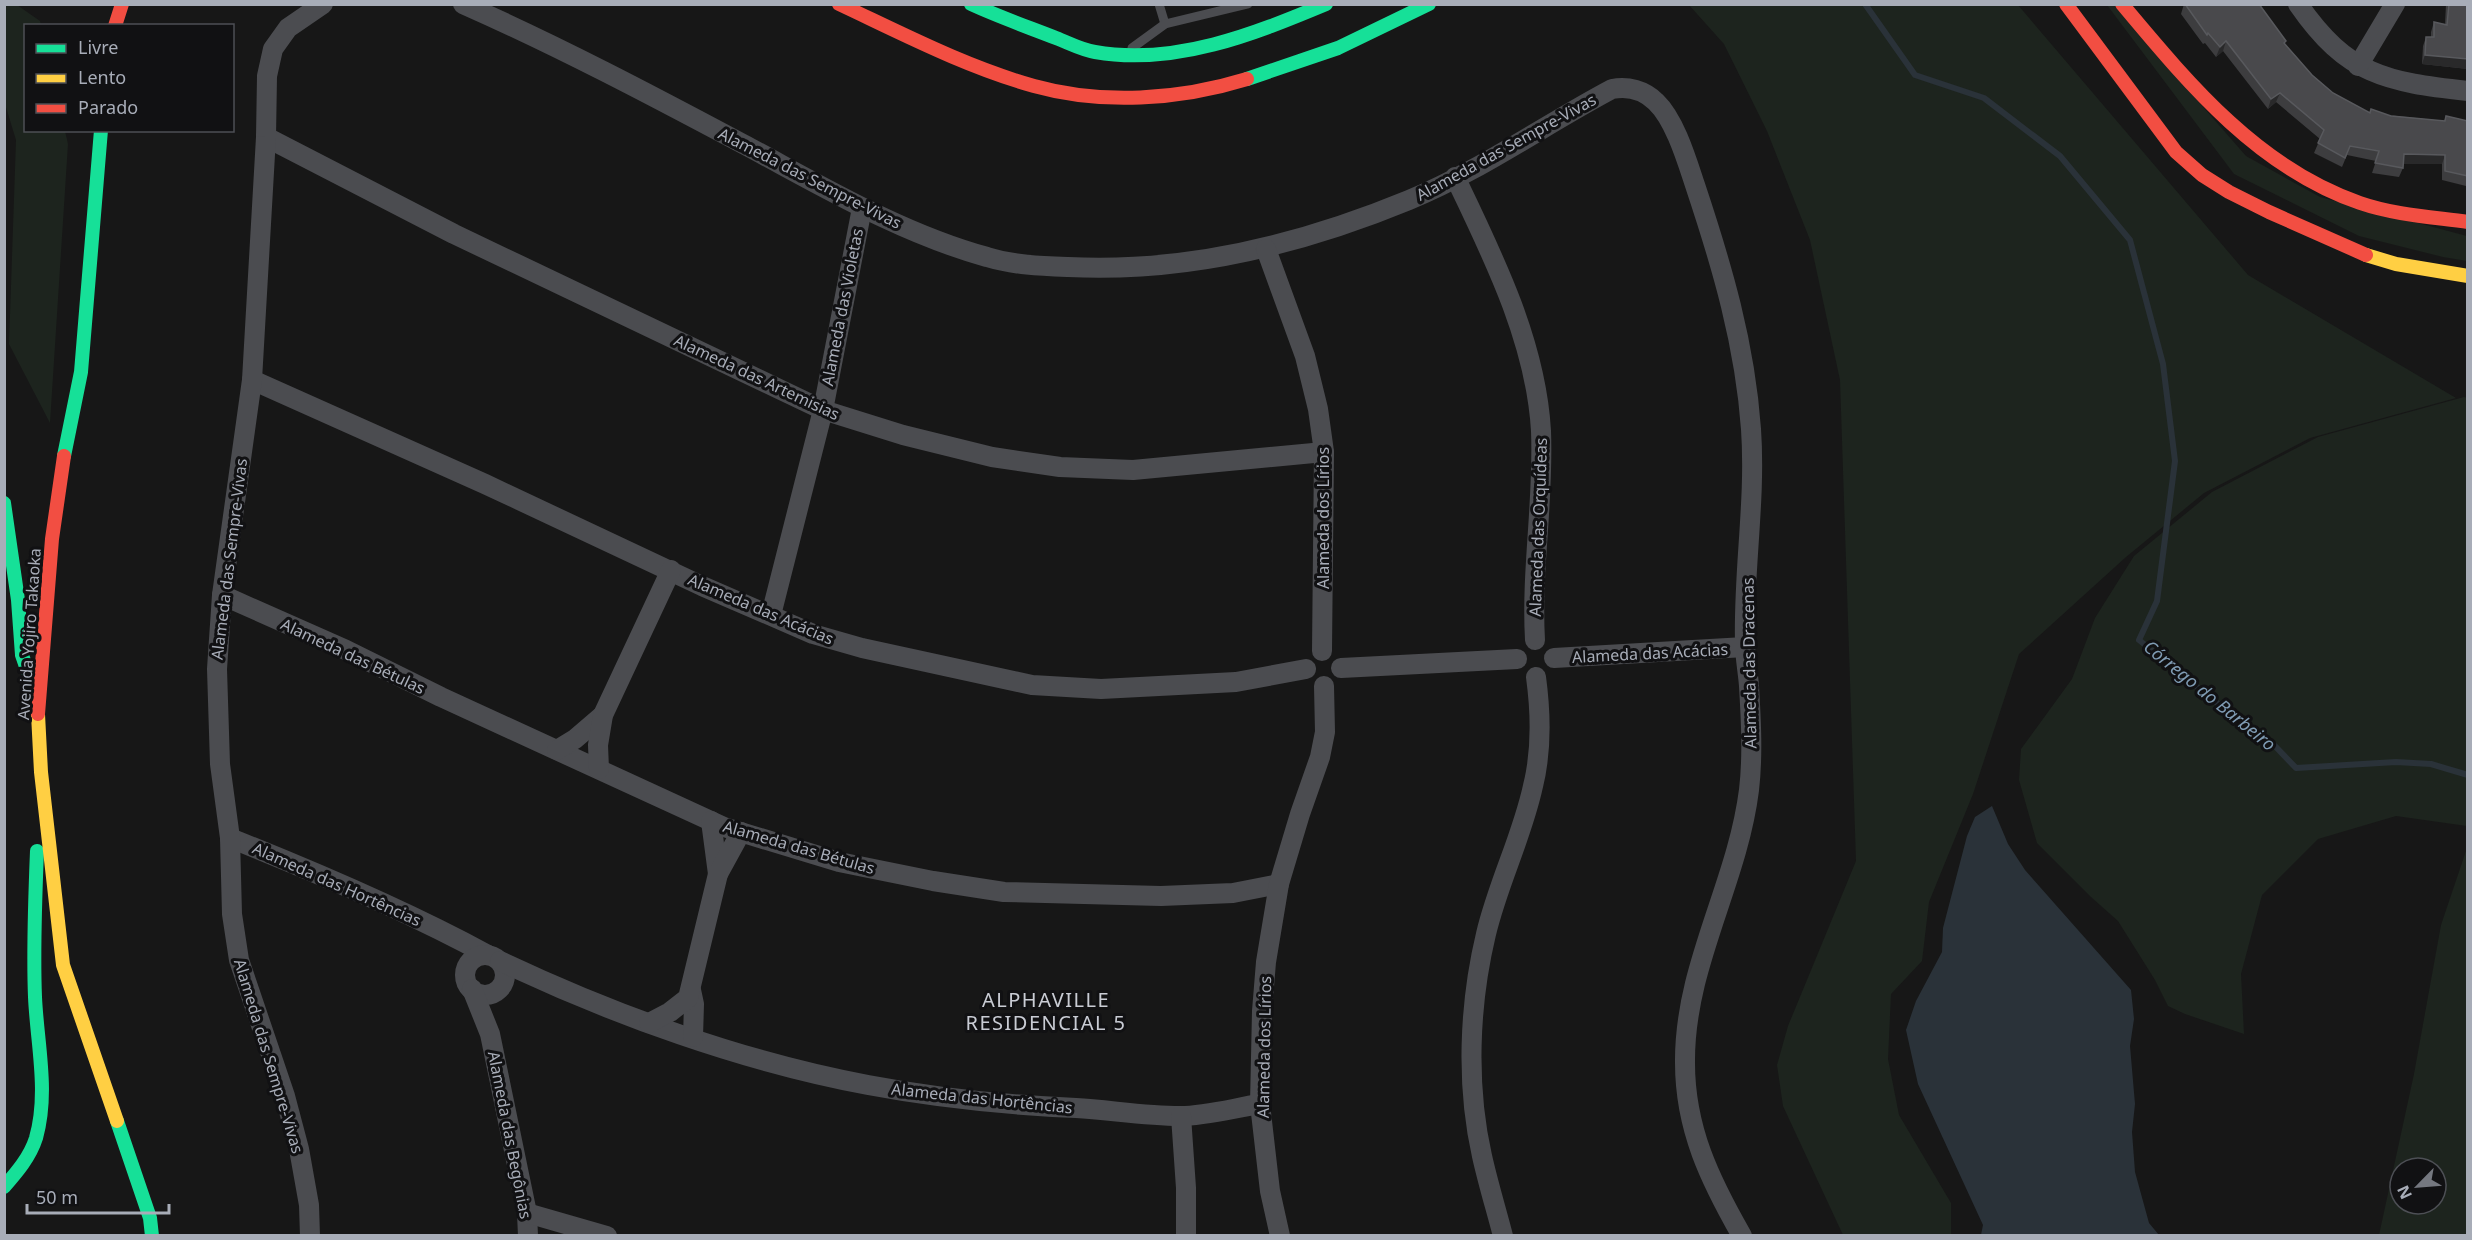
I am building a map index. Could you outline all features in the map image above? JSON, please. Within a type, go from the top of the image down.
[{"type":"main road","points":[[116,24],[122,4]]},
{"type":"main road","points":[[839,4],[990,73],[1039,88],[1092,96],[1134,97],[1210,89],[1256,78],[1359,39],[1429,4]]},
{"type":"main road","points":[[971,4],[1003,19],[1093,51],[1124,54],[1191,50],[1259,32],[1326,4]]},
{"type":"main road","points":[[2066,4],[2176,152],[2202,175],[2229,192],[2269,212],[2367,255],[2396,264],[2468,276]]},
{"type":"main road","points":[[2122,4],[2211,107],[2258,150],[2293,174],[2360,204],[2468,222]]},
{"type":"main road","name":"Avenida Yojiro Takaoka","points":[[101,132],[81,372],[60,476],[52,539],[38,703],[40,772],[63,965],[150,1218],[152,1236]]},
{"type":"main road","points":[[4,503],[22,654],[38,703]]},
{"type":"main road","points":[[4,1187],[33,1150],[42,1101],[35,997],[34,923],[40,772]]},
{"type":"street","name":"Alameda das Sempre-Vivas","points":[[310,1236],[309,1205],[299,1149],[285,1096],[239,960],[232,914],[230,838],[220,764],[217,669],[222,595],[252,380],[266,136],[267,76],[273,49],[288,28],[323,4]]},
{"type":"street","name":"Alameda das Sempre-Vivas","points":[[463,4],[623,80],[862,208],[934,239],[989,258],[1031,265],[1097,269],[1158,266],[1221,258],[1266,249],[1411,200],[1612,89],[1624,86],[1644,93]]},
{"type":"street","points":[[2298,4],[2336,50],[2358,66],[2379,76],[2410,85],[2468,92]]},
{"type":"street","points":[[2358,66],[2395,4]]},
{"type":"street","name":"Alameda das Dracenas","points":[[1644,93],[1658,104],[1667,118],[1687,160],[1717,250],[1734,308],[1744,362],[1751,430],[1753,494],[1745,609],[1745,647],[1751,735],[1749,787],[1742,834],[1732,871],[1700,961],[1691,1002],[1685,1062],[1689,1109],[1698,1149],[1718,1194],[1742,1236]]},
{"type":"street","name":"Alameda das Artemisias","points":[[266,136],[454,234],[823,410],[872,427],[992,458],[1060,467],[1133,470],[1324,452]]},
{"type":"street","name":"Alameda das Orquídeas","points":[[1455,177],[1504,286],[1524,340],[1534,381],[1541,429],[1541,472],[1534,579],[1535,640]]},
{"type":"street","name":"Alameda das Violetas","points":[[771,615],[823,410],[862,208]]},
{"type":"street","name":"Alameda dos Lírios","points":[[1266,249],[1305,356],[1318,409],[1324,452],[1322,651]]},
{"type":"street","name":"Alameda das Acácias","points":[[252,380],[813,634],[862,648],[1032,685],[1101,689],[1236,682],[1306,669]]},
{"type":"street","points":[[599,769],[598,745],[603,715],[670,570]]},
{"type":"street","name":"Alameda das Bétulas","points":[[222,595],[346,650],[441,697],[711,821],[839,862],[933,881],[1004,892],[1161,896],[1233,893],[1279,884]]},
{"type":"street","points":[[1535,640],[1548,645],[1554,658],[1549,672],[1536,677],[1523,672],[1517,659],[1522,646],[1535,640]]},
{"type":"street","name":"Alameda das Acácias","points":[[1554,658],[1745,647]]},
{"type":"street","points":[[1322,651],[1335,656],[1341,668],[1336,680],[1324,686],[1312,682],[1306,669],[1311,657],[1322,651]]},
{"type":"street","points":[[1341,668],[1517,659]]},
{"type":"street","points":[[1503,1236],[1482,1155],[1474,1101],[1472,1050],[1476,993],[1485,937],[1495,898],[1534,785],[1539,750],[1540,711],[1536,677]]},
{"type":"street","name":"Alameda dos Lírios","points":[[1280,1236],[1270,1191],[1260,1104],[1262,1001],[1279,884],[1320,757],[1324,732],[1324,686]]},
{"type":"street","points":[[557,750],[575,739],[603,715]]},
{"type":"street","points":[[711,821],[718,874]]},
{"type":"street","points":[[649,1023],[670,1012],[688,998],[718,874],[741,832]]},
{"type":"street","name":"Alameda das Hortências","points":[[230,838],[295,863],[444,931],[540,980],[649,1023],[750,1057],[866,1085],[1035,1106],[1181,1116],[1260,1104]]},
{"type":"street","points":[[444,931],[469,983],[483,994],[540,980]]},
{"type":"street","points":[[469,983],[466,972],[471,961],[476,957],[494,958],[505,976],[497,991]]},
{"type":"street","name":"Alameda das Begônias","points":[[469,983],[490,1034],[527,1213],[528,1236]]},
{"type":"street","points":[[691,990],[694,1004],[693,1037]]},
{"type":"street","name":"Alameda das Begônias","points":[[490,1034],[497,991]]},
{"type":"street","points":[[1181,1116],[1186,1188],[1186,1236]]},
{"type":"street","points":[[527,1213],[607,1236]]},
{"type":"lane","points":[[1159,4],[1165,24]]},
{"type":"lane","points":[[1124,54],[1165,24],[1248,4]]},
{"type":"shaded area","points":[[4,5],[17,5],[40,21],[41,24],[24,24],[24,132],[65,132],[68,144],[50,423],[9,344],[16,140],[5,104]]},
{"type":"shaded area","points":[[1689,5],[2018,5],[2248,275],[2456,398],[2310,438],[2204,493],[2126,557],[2019,654],[1973,794],[1929,902],[1922,961],[1891,994],[1888,1059],[1899,1115],[1951,1203],[1951,1235],[1843,1235],[1783,1106],[1777,1065],[1788,1026],[1856,861],[1840,380],[1810,240],[1767,131],[1724,44]]},
{"type":"shaded area","points":[[2107,5],[2114,5],[2246,156],[2320,197],[2467,236],[2467,261],[2359,236],[2234,174]]},
{"type":"shaded area","points":[[2464,397],[2468,398],[2467,826],[2396,816],[2318,839],[2262,895],[2241,974],[2244,1034],[2185,1014],[2168,1006],[2155,980],[2118,921],[2037,843],[2019,780],[2021,749],[2072,679],[2095,618],[2134,556],[2212,492],[2318,437]]},
{"type":"shaded area","points":[[1992,806],[2008,844],[2025,870],[2131,990],[2134,1019],[2130,1046],[2135,1104],[2132,1132],[2135,1172],[2149,1223],[2159,1235],[1981,1235],[1983,1225],[1918,1084],[1906,1030],[1916,1001],[1942,952],[1943,928],[1967,836],[1975,817]]},
{"type":"shaded area","points":[[2467,848],[2467,1235],[2379,1235],[2388,1194],[2388,1216],[2448,1216],[2448,1156],[2396,1156],[2414,1074],[2441,925]]},
{"type":"building","points":[[2185,4],[2259,4],[2286,41],[2284,43],[2312,75],[2333,93],[2370,113],[2371,109],[2391,116],[2445,121],[2446,116],[2468,121],[2468,176],[2445,171],[2445,155],[2404,154],[2403,168],[2375,163],[2379,151],[2350,146],[2345,158],[2318,143],[2324,130],[2280,93],[2271,99],[2226,41],[2220,47],[2208,33],[2207,35]]},
{"type":"building","points":[[2449,4],[2468,4],[2468,59],[2425,55],[2426,37],[2434,37],[2434,22],[2447,25]]},
{"type":"waterway","name":"Córrego do Barbeiro","points":[[1865,4],[1915,75],[1984,98],[2060,156],[2130,240],[2163,364],[2175,461],[2157,601],[2139,640],[2248,728],[2274,745],[2296,768],[2396,762],[2431,764],[2468,775]]},
{"type":"traffic: fast","points":[[971,4],[1085,50],[1125,55],[1155,55],[1214,44],[1271,26],[1326,4]]},
{"type":"traffic: fast","points":[[1247,79],[1338,48],[1429,4]]},
{"type":"traffic: fast","points":[[64,456],[81,372],[101,132]]},
{"type":"traffic: fast","points":[[4,503],[18,600],[22,655],[34,690]]},
{"type":"traffic: fast","points":[[4,1187],[30,1152],[36,1138],[42,1103],[34,979],[37,851]]},
{"type":"traffic: fast","points":[[117,1121],[150,1218],[152,1236]]},
{"type":"traffic: slow","points":[[2366,255],[2396,264],[2468,276]]},
{"type":"traffic: slow","points":[[38,714],[41,772],[63,965],[117,1121]]},
{"type":"traffic: jam","points":[[116,24],[122,4]]},
{"type":"traffic: jam","points":[[839,4],[959,60],[1034,86],[1060,92],[1086,96],[1140,98],[1195,92],[1247,79]]},
{"type":"traffic: jam","points":[[2066,4],[2176,152],[2202,175],[2229,192],[2269,212],[2366,255]]},
{"type":"traffic: jam","points":[[2122,4],[2200,93],[2258,146],[2289,168],[2323,188],[2373,207],[2468,222]]},
{"type":"traffic: jam","points":[[38,714],[52,539],[64,456]]},
{"type":"district","name":"ALPHAVILLE RESIDENCIAL 5","points":[[1046,1010]]}]
